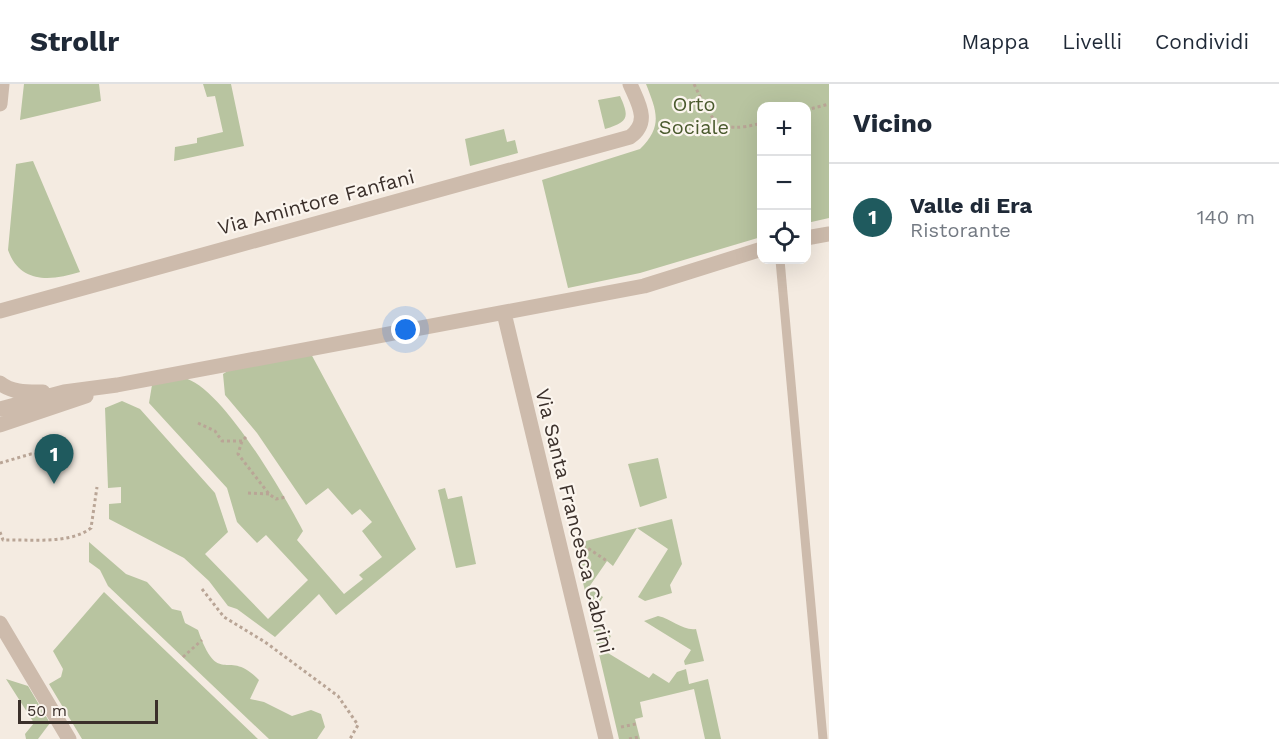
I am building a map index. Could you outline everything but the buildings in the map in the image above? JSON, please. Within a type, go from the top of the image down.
[{"type":"street","points":[[0,104],[2,84]]},
{"type":"street","name":"Via Amintore Fanfani","points":[[0,311],[630,137],[640,127],[642,112],[630,84]]},
{"type":"street","points":[[811,237],[829,234]]},
{"type":"street","points":[[0,409],[64,392],[117,385],[644,286],[757,251]]},
{"type":"street","name":"Via Santa Francesca Cabrini","points":[[504,313],[611,734]]},
{"type":"street","points":[[0,383],[6,388],[19,391],[64,392]]},
{"type":"street","points":[[0,425],[117,385]]},
{"type":"street","points":[[0,623],[69,739]]},
{"type":"lane","points":[[780,264],[823,739]]},
{"type":"path","points":[[694,84],[706,109],[718,124],[737,129],[757,124]]},
{"type":"path","points":[[811,109],[829,104]]},
{"type":"path","points":[[198,423],[215,431],[222,441],[242,441]]},
{"type":"path","points":[[246,437],[242,441],[238,454],[269,494],[276,499],[286,497]]},
{"type":"path","points":[[0,463],[31,454],[64,455]]},
{"type":"path","points":[[0,532],[3,540],[69,537],[86,532],[91,528],[97,487]]},
{"type":"path","points":[[248,493],[269,494]]},
{"type":"path","points":[[575,549],[586,547],[607,561]]},
{"type":"path","points":[[202,589],[224,617],[265,642],[338,696],[358,725],[350,739]]},
{"type":"path","points":[[183,657],[202,640]]},
{"type":"path","points":[[611,734],[636,724]]},
{"type":"path","points":[[629,739],[639,736]]},
{"type":"green space","points":[[24,84],[99,84],[101,101],[20,120]]},
{"type":"green space","points":[[203,84],[231,84],[244,146],[174,161],[175,147],[197,143],[197,138],[223,132],[215,96],[207,97]]},
{"type":"green space","name":"Orto Sociale","points":[[646,84],[829,84],[829,218],[811,222],[811,102],[757,102],[757,238],[640,273],[568,288],[542,180],[640,149],[655,126],[653,103]]},
{"type":"green space","points":[[620,96],[625,109],[625,118],[618,124],[605,129],[598,100]]},
{"type":"green space","points":[[504,129],[507,142],[515,140],[518,153],[470,166],[465,139]]},
{"type":"green space","points":[[33,161],[80,272],[48,278],[28,274],[13,261],[8,250],[16,164]]},
{"type":"green space","points":[[310,352],[416,549],[336,615],[319,594],[275,637],[237,609],[228,606],[209,581],[184,558],[109,519],[109,504],[121,503],[121,487],[108,488],[105,408],[122,401],[140,409],[215,493],[228,532],[205,554],[268,619],[308,580],[266,535],[257,543],[237,522],[227,488],[149,403],[152,385],[179,378],[198,385],[215,399],[250,444],[282,494],[303,531],[297,540],[344,594],[363,579],[359,575],[382,557],[362,531],[372,522],[360,509],[352,515],[328,488],[306,505],[257,433],[225,395],[223,374],[234,367]]},
{"type":"green space","points":[[658,458],[667,498],[640,507],[628,464]]},
{"type":"green space","points":[[445,488],[448,499],[462,496],[476,564],[456,568],[438,490]]},
{"type":"green space","points":[[672,519],[682,564],[670,585],[672,593],[645,601],[638,597],[668,549],[637,528],[613,566],[607,561],[589,587],[603,597],[591,617],[574,544]]},
{"type":"green space","points":[[89,542],[126,574],[147,582],[172,609],[181,611],[185,623],[198,630],[205,648],[218,663],[239,666],[259,680],[250,699],[264,702],[292,716],[311,710],[321,714],[325,727],[317,739],[269,739],[108,586],[100,570],[89,562]]},
{"type":"green space","points":[[104,592],[258,739],[82,739],[49,684],[61,677],[63,669],[53,651]]},
{"type":"green space","points":[[658,616],[687,628],[696,629],[704,661],[685,665],[684,661],[691,650],[644,621]]},
{"type":"green space","points":[[592,624],[611,636],[603,650],[649,678],[653,673],[669,683],[677,672],[686,669],[689,684],[708,679],[721,739],[705,739],[694,689],[640,702],[643,717],[635,719],[640,739],[619,739]]},
{"type":"green space","points":[[6,679],[28,686],[50,723],[38,739],[26,739],[25,734],[34,723]]},
{"type":"place","name":"Valle di Era","points":[[54,484]]}]
